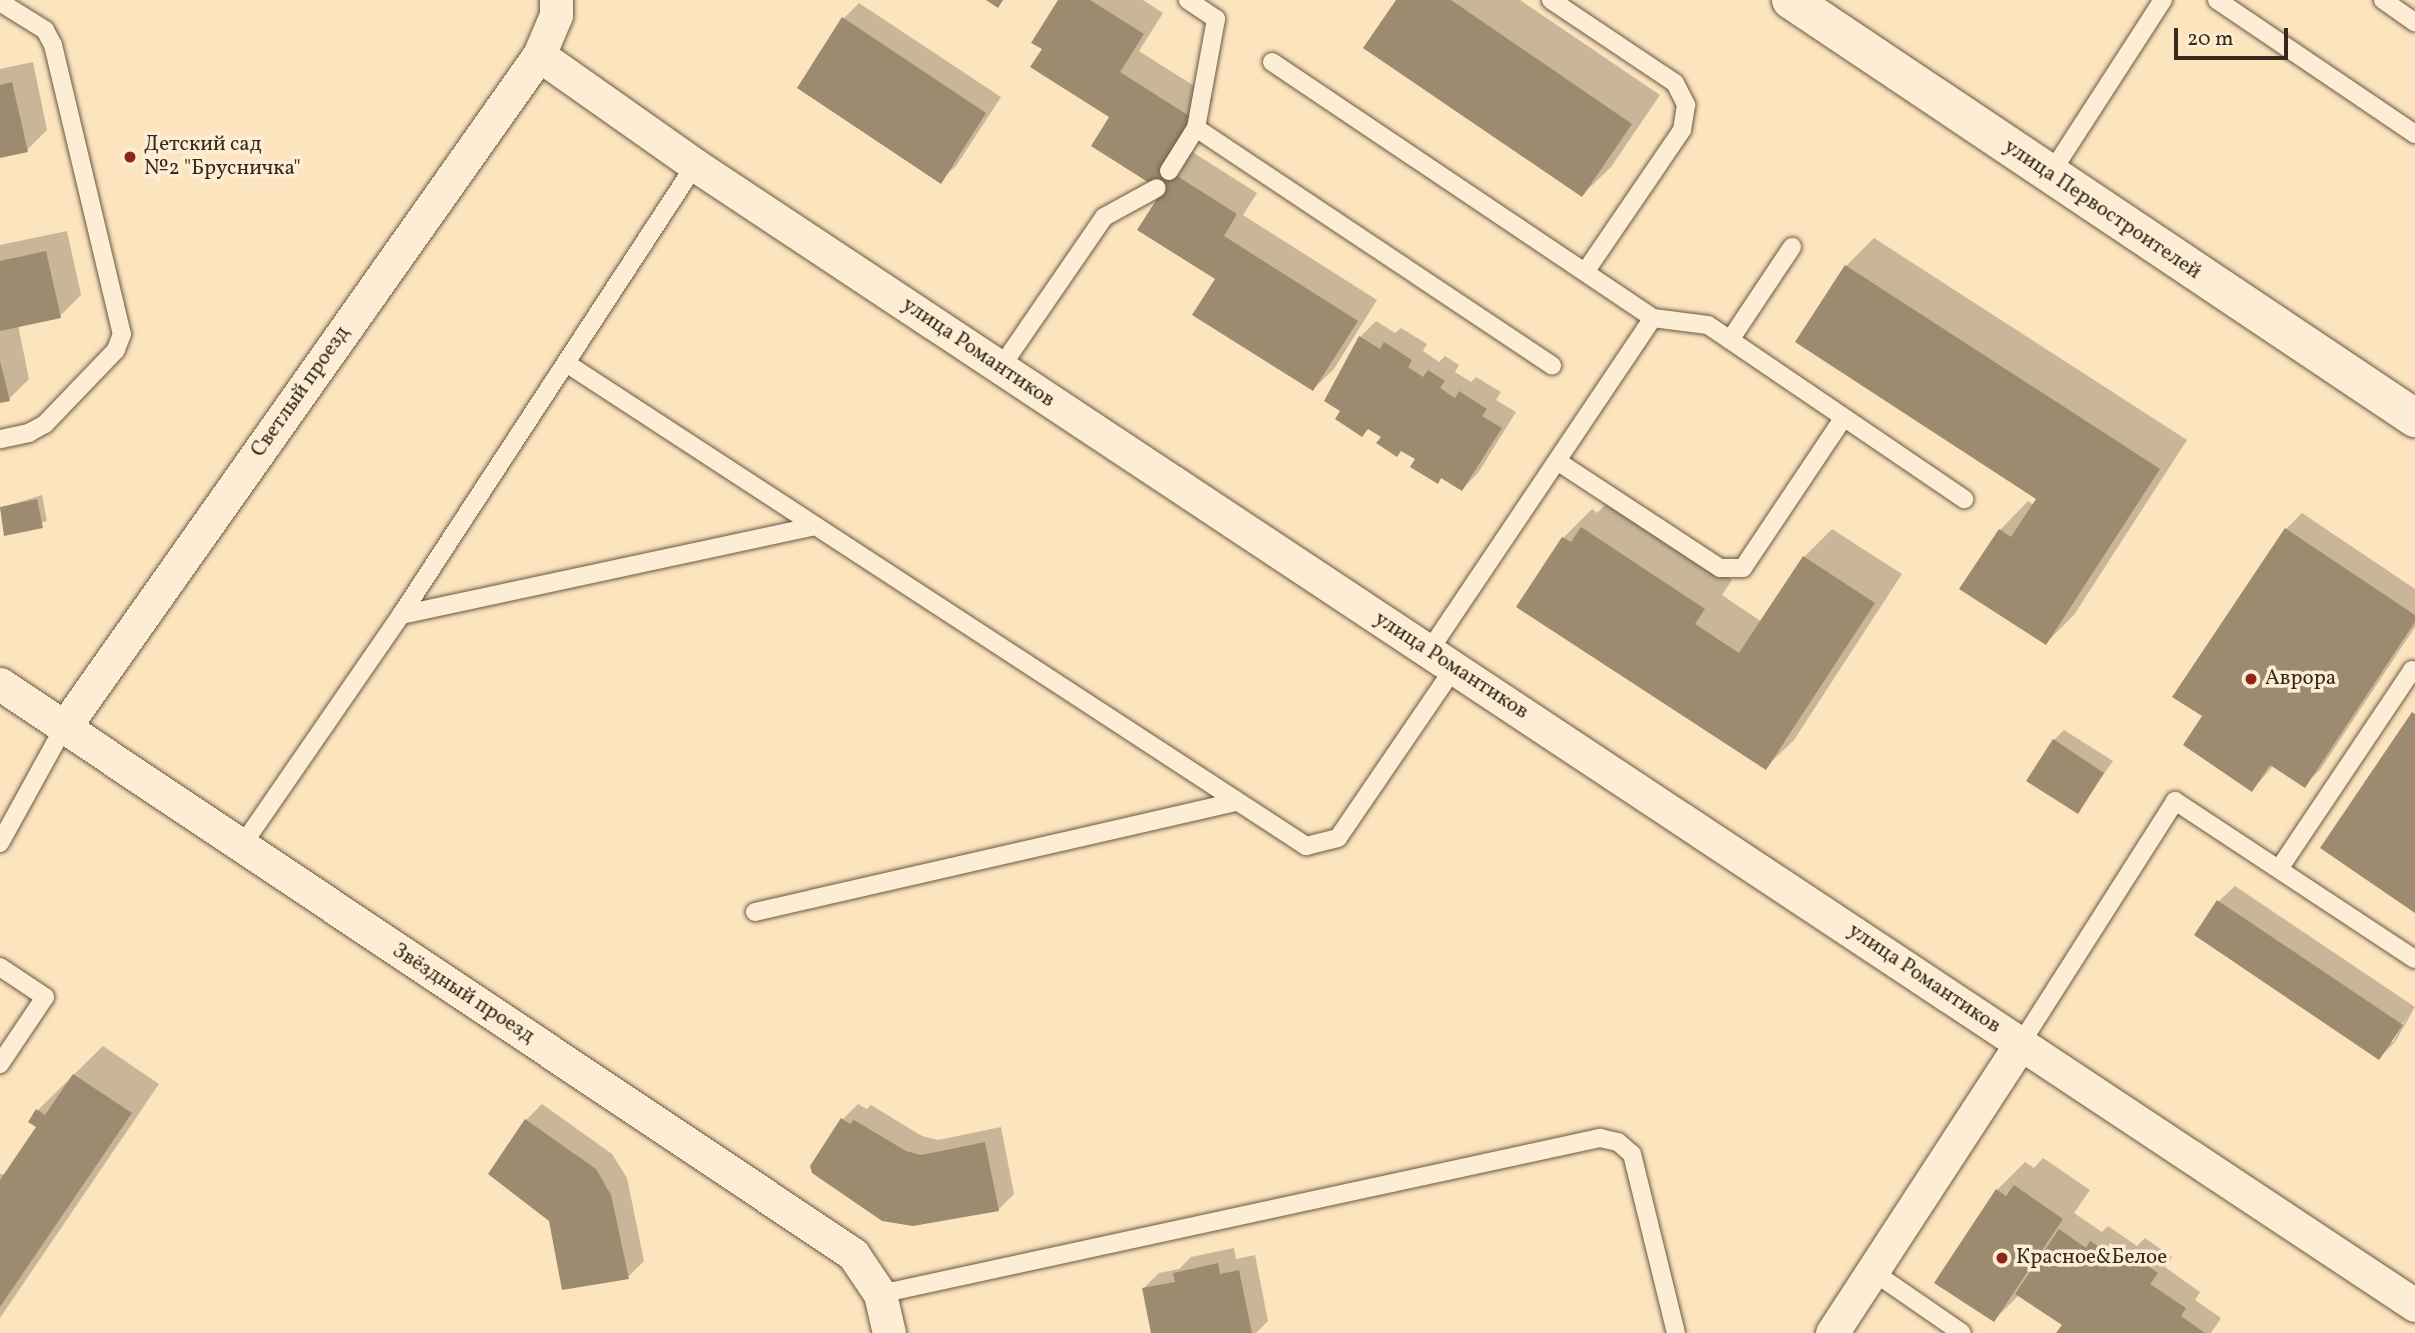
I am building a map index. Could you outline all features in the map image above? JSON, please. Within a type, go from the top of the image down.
[{"type":"street","points":[[539,55],[556,15],[556,0]]},
{"type":"street","name":"улица Первостроителей","points":[[1791,0],[2049,176],[2415,418]]},
{"type":"street","name":"улица Романтиков","points":[[539,55],[695,165],[2415,1305]]},
{"type":"street","name":"Светлый проезд","points":[[63,729],[539,55]]},
{"type":"street","name":"Звёздный проезд","points":[[0,684],[63,729],[853,1254],[880,1294],[889,1333]]},
{"type":"street","points":[[1832,1333],[2021,1043]]},
{"type":"lane","points":[[1169,171],[1196,128],[1216,19],[1188,0]]},
{"type":"lane","points":[[1551,0],[1675,83],[1685,105],[1682,130],[1585,272]]},
{"type":"lane","points":[[2049,176],[2163,0]]},
{"type":"lane","points":[[2217,0],[2415,134]]},
{"type":"lane","points":[[2383,0],[2415,22]]},
{"type":"lane","points":[[0,2],[45,30],[53,45],[122,334],[116,351],[45,424],[29,433],[0,439]]},
{"type":"lane","points":[[1272,62],[1653,318],[1708,324],[1842,420],[1964,499]]},
{"type":"lane","points":[[1196,128],[1552,365]]},
{"type":"lane","points":[[242,847],[401,615],[695,165]]},
{"type":"lane","points":[[1001,368],[1104,217],[1157,188]]},
{"type":"lane","points":[[1730,340],[1793,247]]},
{"type":"lane","points":[[566,363],[1234,803],[1306,846],[1338,838],[1557,461],[1653,318]]},
{"type":"lane","points":[[1557,461],[1720,568],[1743,568],[1842,420]]},
{"type":"lane","points":[[401,615],[812,527]]},
{"type":"lane","points":[[2279,869],[2412,670],[2415,673]]},
{"type":"lane","points":[[0,843],[63,729]]},
{"type":"lane","points":[[2021,1043],[2175,801],[2415,959]]},
{"type":"lane","points":[[755,912],[1234,803]]},
{"type":"lane","points":[[0,967],[45,997],[0,1064]]},
{"type":"lane","points":[[880,1294],[1600,1138],[1618,1142],[1632,1154],[1676,1333]]},
{"type":"lane","points":[[1872,1271],[1962,1333]]},
{"type":"building","points":[[986,0],[1003,0],[998,8]]},
{"type":"building","points":[[1058,0],[1090,0],[1144,34],[1120,72],[1194,119],[1163,167],[1237,214],[1224,236],[1358,321],[1313,391],[1192,315],[1215,279],[1137,230],[1162,191],[1091,146],[1109,117],[1030,67],[1042,49],[1031,43]]},
{"type":"building","points":[[1396,0],[1451,0],[1632,124],[1582,197],[1363,48]]},
{"type":"building","points":[[842,17],[986,113],[941,184],[797,88]]},
{"type":"building","points":[[12,82],[28,152],[0,158],[0,85]]},
{"type":"building","points":[[46,251],[61,318],[0,331],[0,261]]},
{"type":"building","points":[[1845,265],[2160,469],[2046,645],[1959,589],[1999,529],[2011,537],[2036,499],[1795,342]]},
{"type":"building","points":[[1359,336],[1380,349],[1384,342],[1412,360],[1408,367],[1423,377],[1428,370],[1445,381],[1440,388],[1455,398],[1459,391],[1487,409],[1482,416],[1502,428],[1462,491],[1441,478],[1438,484],[1410,467],[1415,459],[1401,451],[1397,457],[1376,443],[1381,437],[1368,429],[1362,437],[1335,419],[1340,411],[1324,401]]},
{"type":"building","points":[[0,361],[10,401],[0,403]]},
{"type":"building","points":[[37,499],[43,528],[4,536],[0,507]]},
{"type":"building","points":[[1581,527],[1705,609],[1695,624],[1739,653],[1803,556],[1875,603],[1766,770],[1516,607],[1562,537],[1571,542]]},
{"type":"building","points":[[2285,528],[2415,615],[2415,622],[2305,788],[2270,765],[2252,792],[2183,745],[2202,716],[2172,697]]},
{"type":"building","points":[[2412,712],[2415,714],[2415,913],[2320,848]]},
{"type":"building","points":[[2053,739],[2104,773],[2078,814],[2026,781]]},
{"type":"building","points":[[2217,900],[2403,1025],[2379,1060],[2194,935]]},
{"type":"building","points":[[73,1074],[132,1113],[0,1307],[0,1180],[36,1127],[28,1122],[36,1109],[45,1115]]},
{"type":"building","points":[[841,1118],[850,1124],[854,1120],[906,1151],[921,1155],[985,1142],[999,1211],[913,1226],[882,1221],[812,1173],[810,1166]]},
{"type":"building","points":[[525,1119],[596,1169],[611,1195],[629,1279],[562,1290],[549,1221],[488,1174]]},
{"type":"building","points":[[2014,1185],[2063,1219],[1994,1322],[1934,1283],[1996,1189],[2006,1196]]},
{"type":"building","points":[[2059,1229],[2086,1248],[2090,1241],[2122,1262],[2128,1253],[2158,1273],[2150,1284],[2186,1308],[2181,1316],[2205,1333],[2056,1333],[2062,1325],[2015,1294]]},
{"type":"building","points":[[1218,1263],[1220,1274],[1239,1270],[1252,1333],[1151,1333],[1142,1288],[1175,1282],[1173,1273]]},
{"type":"place","name":"Детский сад №2 \"Брусничка\"","points":[[130,157]]},
{"type":"place","name":"Аврора","points":[[2251,679]]},
{"type":"place","name":"Красное&Белое","points":[[2002,1258]]}]
